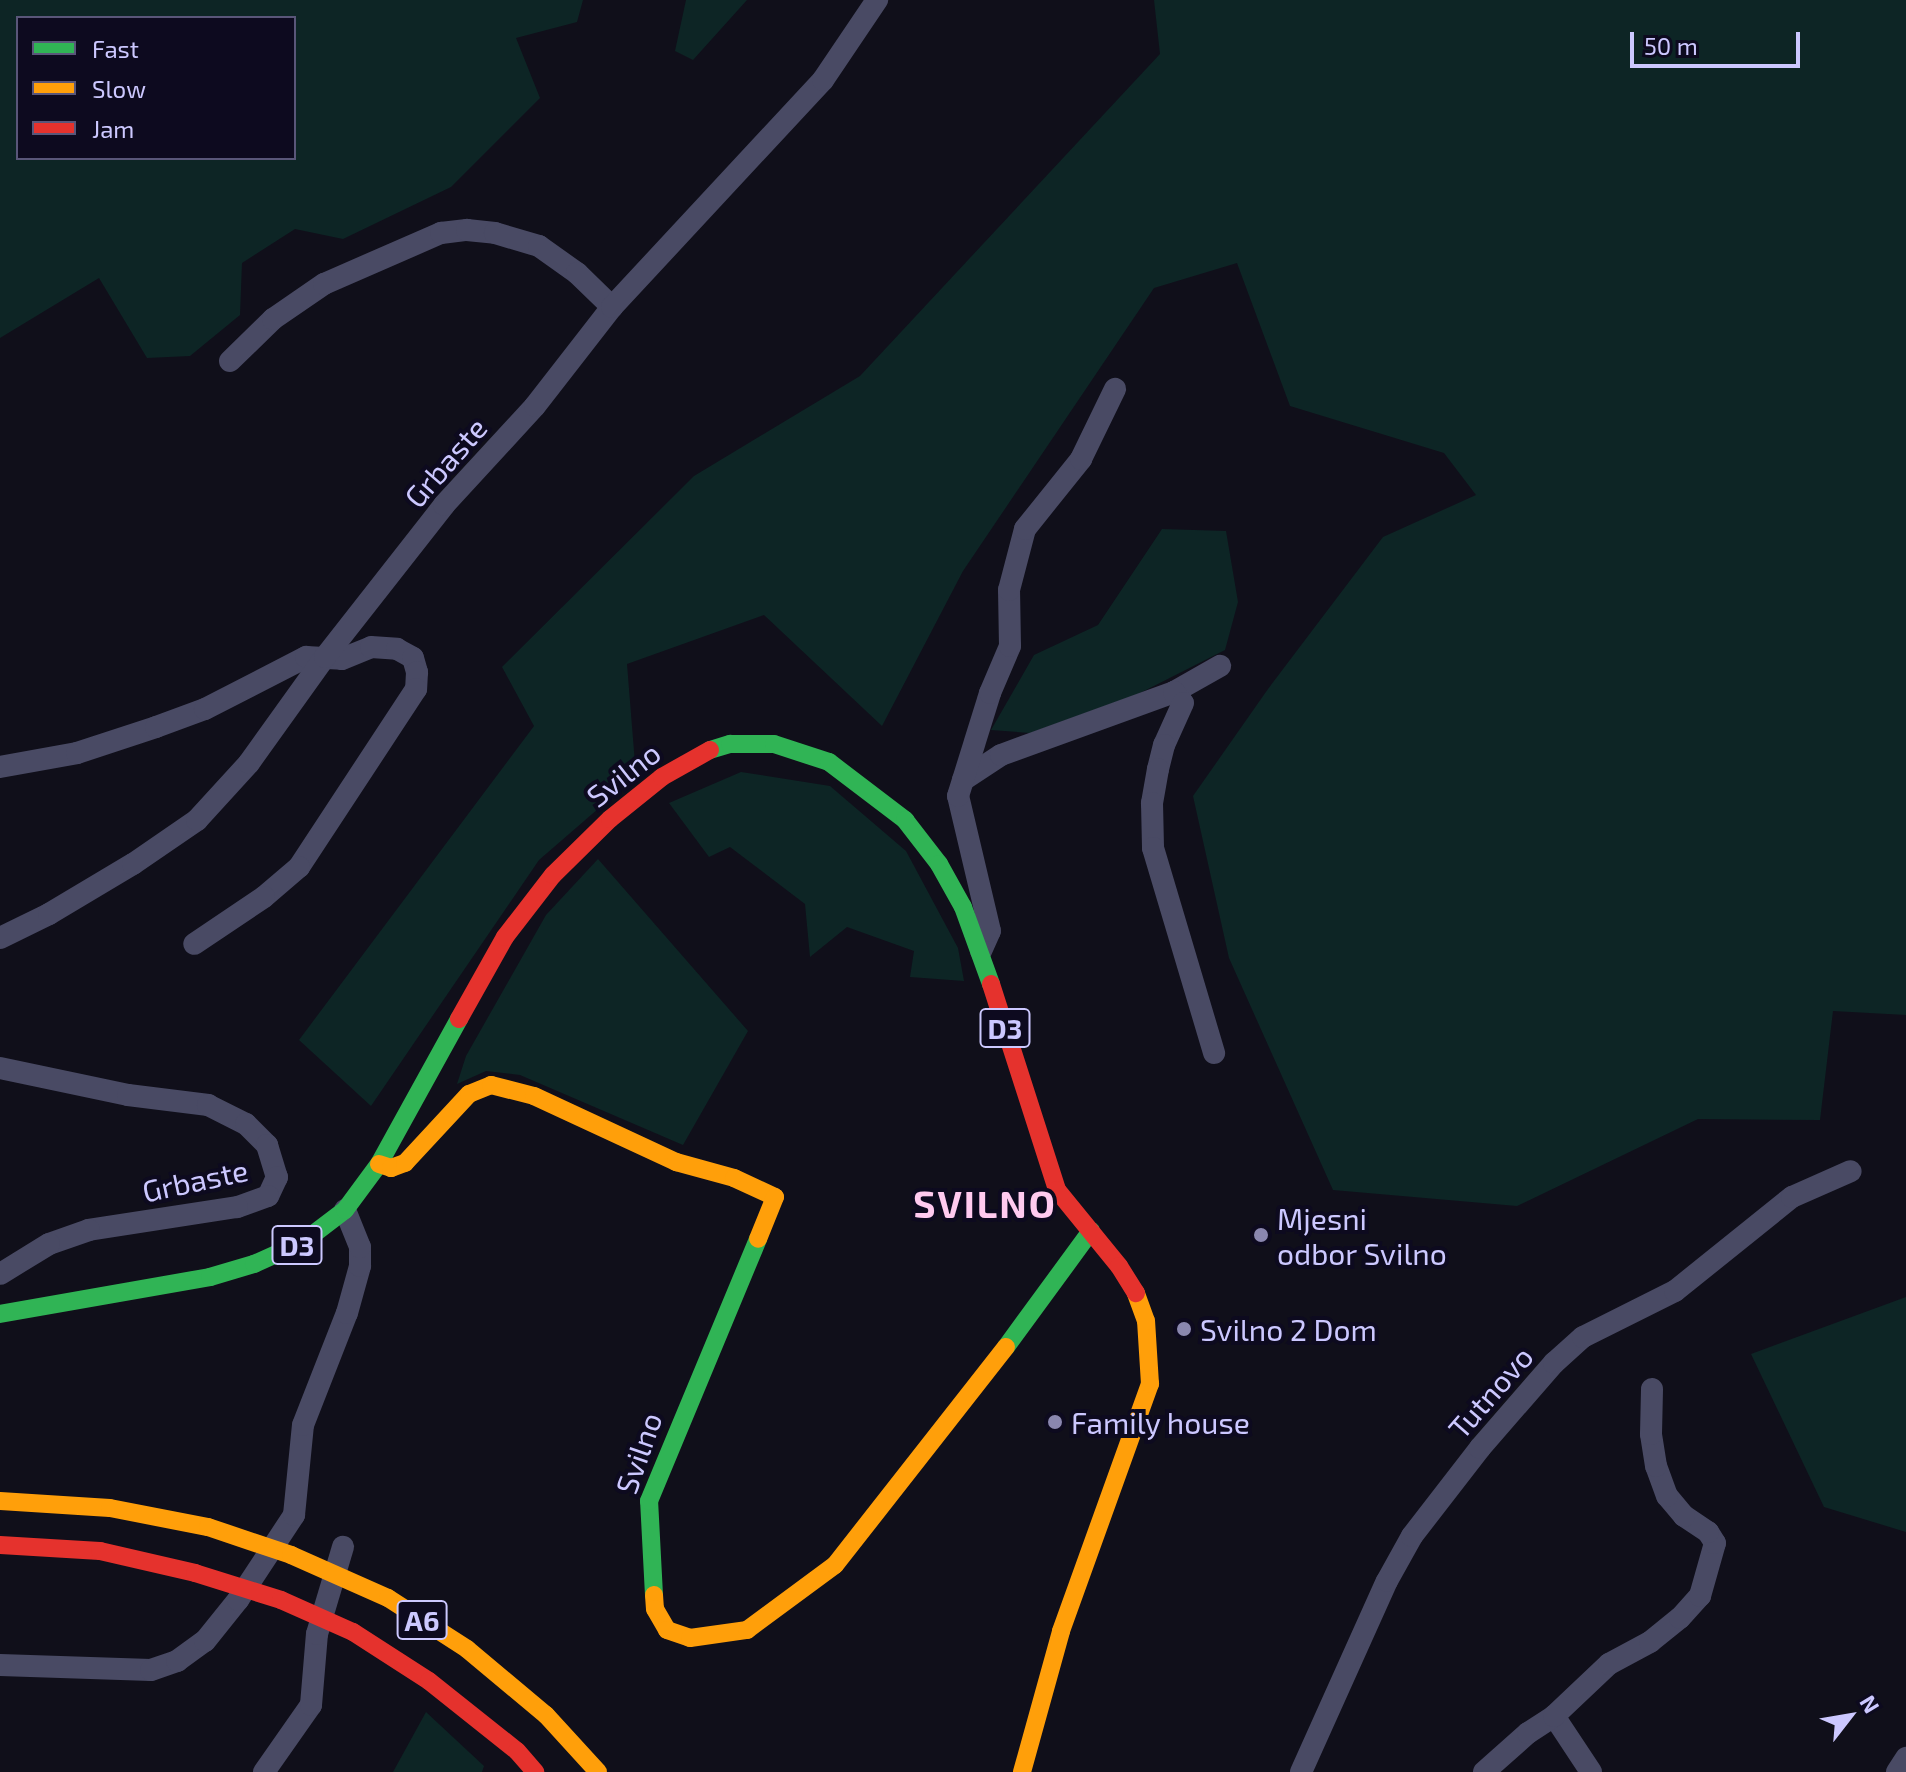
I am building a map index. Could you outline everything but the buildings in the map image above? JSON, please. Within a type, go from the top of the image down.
[{"type":"main road","name":"Svilno","points":[[0,1314],[210,1277],[254,1264],[303,1242],[345,1210],[379,1164],[505,937],[553,875],[662,777],[710,750],[730,744],[774,744],[829,762],[905,820],[939,864],[963,907],[981,952],[1046,1162],[1065,1202],[1091,1231],[1137,1295],[1146,1321],[1150,1384],[1061,1631],[1022,1772]]},
{"type":"main road","name":"Svilno","points":[[379,1164],[391,1168],[405,1163],[469,1094],[491,1085],[534,1096],[676,1162],[734,1178],[775,1197],[649,1501],[655,1609],[667,1630],[690,1638],[747,1630],[776,1612],[835,1565],[957,1414],[1091,1231]]},
{"type":"main road","name":"A6","points":[[0,1501],[110,1508],[208,1527],[291,1555],[388,1598],[467,1649],[546,1715],[598,1772]]},
{"type":"main road","name":"A6","points":[[0,1545],[100,1551],[195,1573],[281,1600],[353,1632],[429,1681],[517,1751],[535,1772]]},
{"type":"street","name":"Grbaste","points":[[0,938],[121,871],[197,820],[249,763],[325,657],[444,505],[535,406],[612,307],[823,80],[877,0]]},
{"type":"street","points":[[230,361],[273,319],[324,284],[441,233],[467,230],[495,233],[539,246],[577,273],[612,307]]},
{"type":"street","name":"Svilno","points":[[981,952],[990,931],[958,796],[990,693],[1010,646],[1009,590],[1025,529],[1081,459],[1115,389]]},
{"type":"street","points":[[0,767],[77,753],[156,727],[205,709],[306,657],[342,659],[371,647],[397,649],[413,658],[417,672],[416,689],[299,867],[264,897],[194,944]]},
{"type":"street","points":[[963,780],[1001,755],[1174,692],[1220,666]]},
{"type":"street","points":[[1174,692],[1183,703],[1164,745],[1158,769],[1152,803],[1153,848],[1214,1053]]},
{"type":"street","name":"Grbaste","points":[[0,1068],[128,1095],[208,1105],[246,1124],[267,1145],[277,1177],[268,1196],[237,1207],[89,1230],[49,1244],[0,1274]]},
{"type":"street","name":"Tutnovo","points":[[1301,1772],[1381,1595],[1412,1536],[1480,1448],[1554,1363],[1583,1337],[1675,1291],[1792,1197],[1851,1171]]},
{"type":"street","points":[[0,1665],[151,1670],[177,1661],[205,1641],[238,1600],[294,1515],[303,1425],[347,1313],[360,1266],[360,1247],[345,1210]]},
{"type":"street","points":[[1484,1772],[1528,1733],[1554,1716],[1609,1664],[1650,1642],[1680,1618],[1700,1596],[1715,1543],[1708,1532],[1684,1516],[1667,1496],[1656,1466],[1651,1434],[1652,1389]]},
{"type":"street","points":[[264,1772],[311,1705],[317,1634],[343,1547]]},
{"type":"street","points":[[1554,1716],[1591,1772]]},
{"type":"street","points":[[1897,1772],[1906,1758]]},
{"type":"green space","points":[[0,0],[583,0],[577,22],[516,38],[540,98],[451,187],[343,239],[295,229],[242,263],[240,315],[190,356],[147,358],[99,278],[0,338]]},
{"type":"green space","points":[[686,0],[747,0],[693,60],[675,51]]},
{"type":"green space","points":[[1154,0],[1906,0],[1906,1015],[1833,1011],[1820,1120],[1698,1119],[1517,1206],[1333,1190],[1229,958],[1193,796],[1268,689],[1383,537],[1476,495],[1444,453],[1290,406],[1237,263],[1154,288],[963,571],[882,726],[764,615],[627,664],[636,776],[539,860],[371,1106],[299,1040],[534,726],[502,667],[694,476],[860,376],[1160,54]]},
{"type":"green space","points":[[1162,529],[1226,531],[1238,602],[1225,650],[1138,694],[1030,733],[991,730],[1034,655],[1098,625]]},
{"type":"green space","points":[[741,772],[830,786],[906,851],[958,948],[964,981],[910,977],[914,951],[847,927],[810,957],[805,904],[730,847],[709,857],[669,803]]},
{"type":"green space","points":[[598,859],[748,1031],[683,1145],[520,1075],[486,1071],[457,1084],[466,1056],[546,915]]},
{"type":"green space","points":[[1906,1297],[1906,1532],[1824,1507],[1751,1354]]},
{"type":"green space","points":[[426,1712],[484,1766],[482,1772],[393,1772]]},
{"type":"traffic: fast","points":[[710,750],[730,744],[774,744],[829,762],[905,820],[939,864],[963,907],[991,984]]},
{"type":"traffic: fast","points":[[0,1314],[210,1277],[254,1264],[303,1242],[345,1210],[379,1164],[459,1019]]},
{"type":"traffic: fast","points":[[1006,1347],[1091,1231]]},
{"type":"traffic: fast","points":[[654,1595],[649,1501],[758,1239]]},
{"type":"traffic: slow","points":[[379,1164],[391,1168],[405,1163],[469,1094],[491,1085],[534,1096],[676,1162],[734,1178],[775,1197],[758,1239]]},
{"type":"traffic: slow","points":[[1022,1772],[1061,1631],[1150,1384],[1146,1321],[1136,1293]]},
{"type":"traffic: slow","points":[[654,1595],[655,1609],[667,1630],[690,1638],[747,1630],[835,1565],[1006,1347]]},
{"type":"traffic: slow","points":[[0,1501],[110,1508],[208,1527]]},
{"type":"traffic: slow","points":[[208,1527],[291,1555],[388,1598],[467,1649],[546,1715],[598,1772]]},
{"type":"traffic: jam","points":[[459,1019],[505,937],[553,875],[610,819],[662,777],[710,750]]},
{"type":"traffic: jam","points":[[991,984],[1057,1190],[1119,1266],[1136,1293]]},
{"type":"traffic: jam","points":[[0,1545],[100,1551],[195,1573]]},
{"type":"traffic: jam","points":[[195,1573],[281,1600],[353,1632],[429,1681],[517,1751],[535,1772]]},
{"type":"place","name":"Mjesni odbor Svilno","points":[[1261,1235]]},
{"type":"place","name":"Svilno 2 Dom","points":[[1184,1329]]},
{"type":"place","name":"Family house","points":[[1055,1422]]},
{"type":"district","name":"SVILNO","points":[[985,1204]]}]
